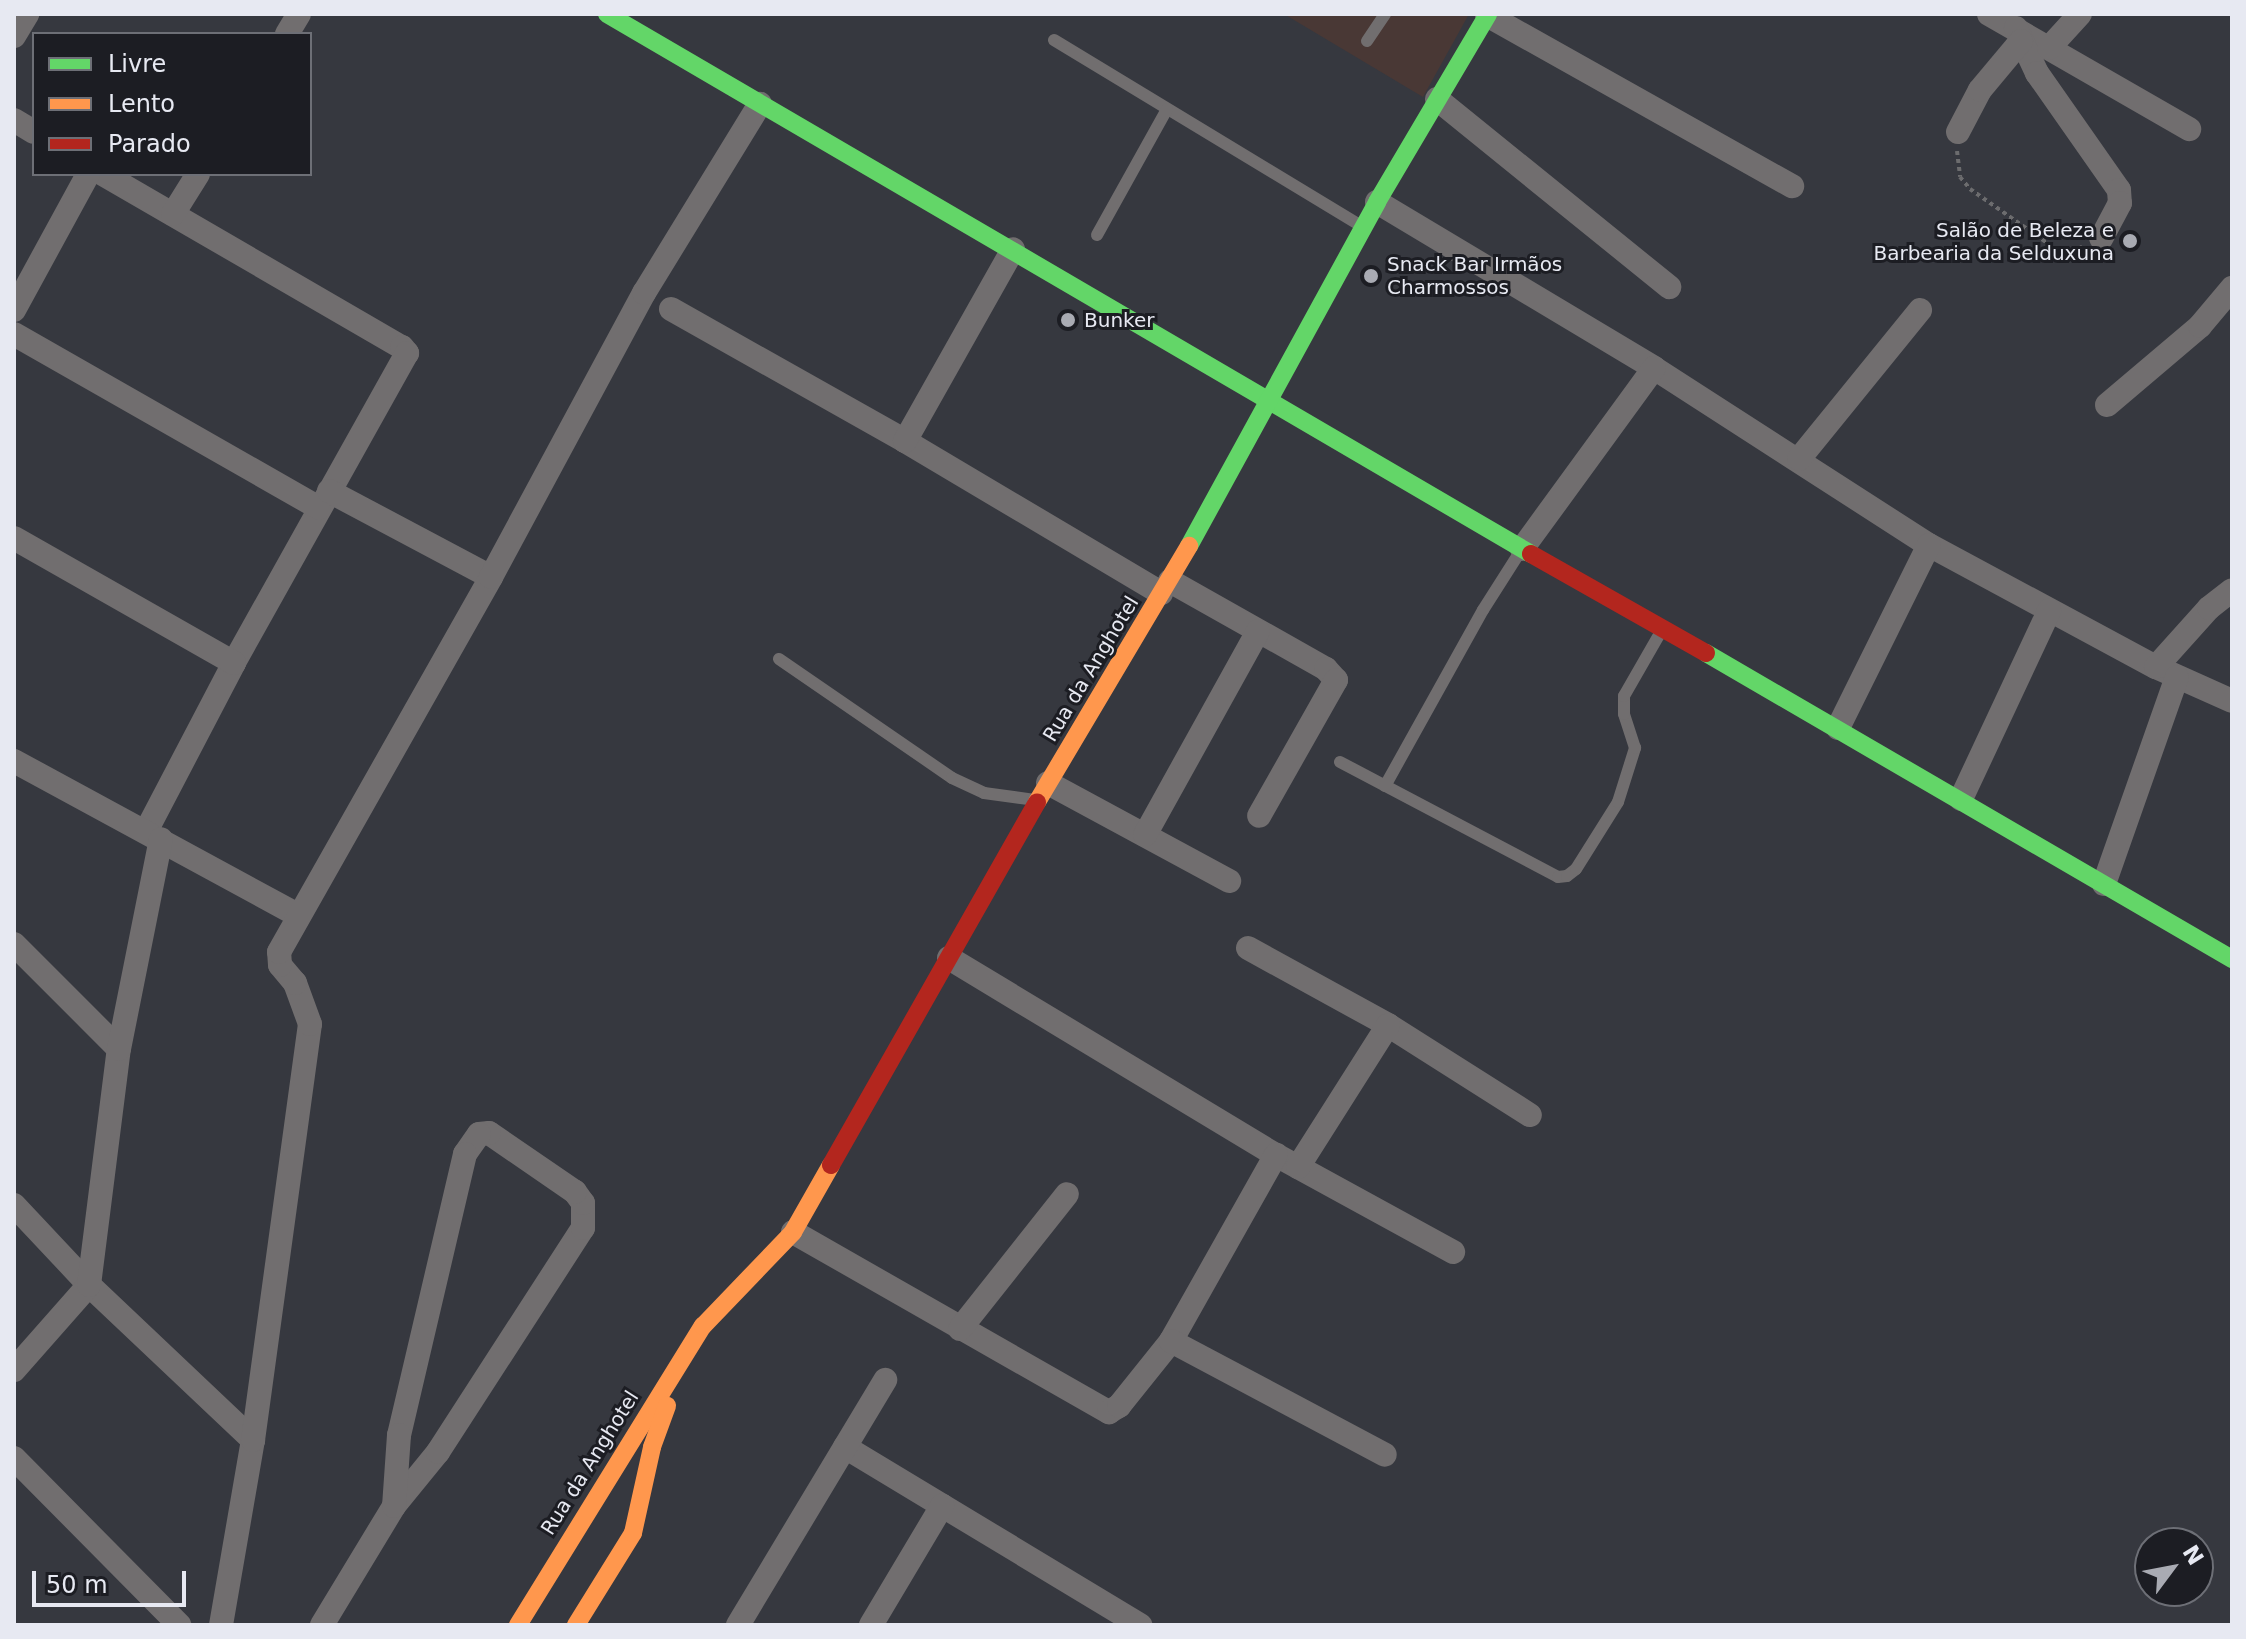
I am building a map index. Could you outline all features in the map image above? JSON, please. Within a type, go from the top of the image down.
[{"type":"main road","points":[[607,14],[1522,549],[1961,799],[2232,959]]},
{"type":"main road","name":"Rua da Anghotel","points":[[518,1625],[703,1326],[793,1232],[1043,792],[1166,587],[1377,202],[1488,15]]},
{"type":"main road","name":"Rua da Anghotel","points":[[576,1625],[633,1533],[661,1417],[703,1326]]},
{"type":"street","points":[[14,36],[27,14]]},
{"type":"street","points":[[288,32],[299,14]]},
{"type":"street","points":[[1989,14],[2018,35],[2049,48],[2189,129]]},
{"type":"street","points":[[2049,48],[2080,14]]},
{"type":"street","points":[[1488,15],[1792,186]]},
{"type":"street","points":[[1958,132],[1980,90],[2018,35]]},
{"type":"street","points":[[2018,35],[2037,73],[2119,190],[2122,200],[2101,238]]},
{"type":"street","points":[[1437,99],[1669,287]]},
{"type":"street","points":[[221,1625],[253,1440],[310,1024],[295,983],[280,965],[279,952],[491,577],[644,293],[760,104]]},
{"type":"street","points":[[14,120],[32,131]]},
{"type":"street","points":[[14,310],[87,176]]},
{"type":"street","points":[[14,1370],[89,1285],[119,1049],[154,835],[234,663],[406,351],[106,176]]},
{"type":"street","points":[[173,214],[197,176]]},
{"type":"street","points":[[1377,202],[1654,368],[1929,545],[2166,672],[2232,701]]},
{"type":"street","points":[[905,441],[1013,249]]},
{"type":"street","points":[[2107,405],[2200,326],[2232,288]]},
{"type":"street","points":[[671,309],[1166,587],[1258,631],[1326,669],[1336,680],[1259,816]]},
{"type":"street","points":[[1799,459],[1920,310]]},
{"type":"street","points":[[14,334],[324,499],[491,577]]},
{"type":"street","points":[[1522,549],[1654,368]]},
{"type":"street","points":[[14,538],[234,663]]},
{"type":"street","points":[[1838,728],[1929,545]]},
{"type":"street","points":[[2104,884],[2166,672],[2209,608],[2232,590]]},
{"type":"street","points":[[1961,799],[2049,611]]},
{"type":"street","points":[[1145,835],[1258,631]]},
{"type":"street","points":[[14,761],[298,915]]},
{"type":"street","points":[[1043,792],[1145,835],[1229,881]]},
{"type":"street","points":[[14,944],[119,1049]]},
{"type":"street","points":[[1248,948],[1388,1025],[1530,1115]]},
{"type":"street","points":[[949,958],[1276,1155],[1453,1252]]},
{"type":"street","points":[[1298,1167],[1388,1025]]},
{"type":"street","points":[[322,1625],[394,1506],[438,1452],[583,1228],[586,1216],[583,1203],[575,1192],[489,1133],[479,1134],[465,1154],[399,1435],[394,1506]]},
{"type":"street","points":[[793,1232],[1109,1412],[1119,1406],[1171,1341],[1276,1155]]},
{"type":"street","points":[[960,1329],[1067,1194]]},
{"type":"street","points":[[14,1205],[89,1285],[253,1440]]},
{"type":"street","points":[[1171,1341],[1385,1455]]},
{"type":"street","points":[[747,1622],[885,1380]]},
{"type":"street","points":[[399,1435],[418,1449],[438,1452]]},
{"type":"street","points":[[845,1447],[1140,1625]]},
{"type":"street","points":[[14,1458],[179,1625]]},
{"type":"street","points":[[871,1625],[942,1506]]},
{"type":"lane","points":[[1367,41],[1385,14]]},
{"type":"lane","points":[[1054,40],[1363,228]]},
{"type":"lane","points":[[1097,235],[1167,109]]},
{"type":"lane","points":[[1385,786],[1483,610],[1522,549]]},
{"type":"lane","points":[[1340,762],[1558,877],[1567,876],[1576,869],[1618,802],[1635,748],[1624,714],[1624,696],[1663,629]]},
{"type":"lane","points":[[779,659],[952,778],[984,793],[1043,792]]},
{"type":"path","points":[[1960,177],[1970,189],[2059,251],[2073,251],[2101,238]]},
{"type":"shaded area","points":[[1284,14],[1469,14],[1423,97]]},
{"type":"traffic: fast","points":[[607,14],[1531,554]]},
{"type":"traffic: fast","points":[[1189,546],[1377,202],[1488,14]]},
{"type":"traffic: fast","points":[[1706,653],[2232,959]]},
{"type":"traffic: slow","points":[[1037,802],[1189,546]]},
{"type":"traffic: slow","points":[[518,1625],[703,1326],[793,1232],[831,1165]]},
{"type":"traffic: slow","points":[[576,1625],[633,1533],[652,1447],[667,1406]]},
{"type":"traffic: jam","points":[[1531,554],[1706,653]]},
{"type":"traffic: jam","points":[[831,1165],[1037,802]]},
{"type":"place","name":"Salão de Beleza e Barbearia da Selduxuna","points":[[2130,241]]},
{"type":"place","name":"Snack Bar Irmãos Charmossos","points":[[1371,276]]},
{"type":"place","name":"Bunker","points":[[1068,320]]}]
